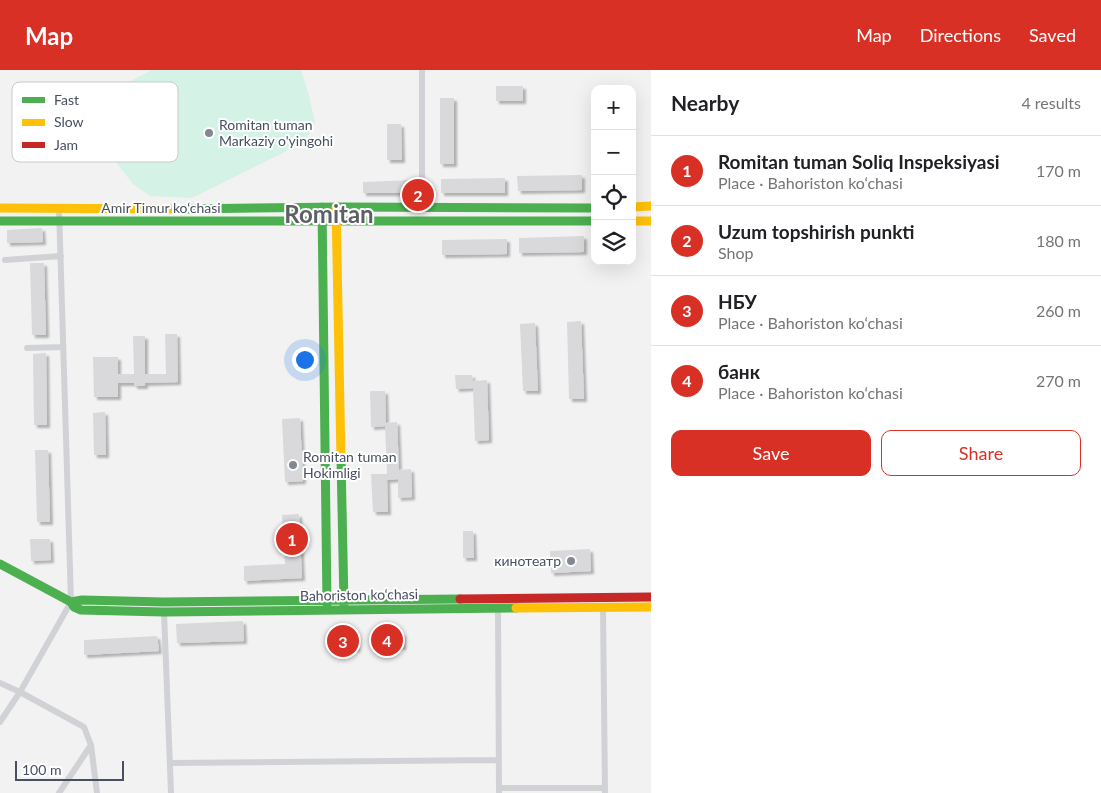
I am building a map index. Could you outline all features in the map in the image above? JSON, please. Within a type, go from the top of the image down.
[{"type":"street","points":[[422,70],[422,222]]},
{"type":"street","points":[[636,206],[651,206]]},
{"type":"street","points":[[322,207],[327,609]]},
{"type":"street","points":[[336,207],[344,610]]},
{"type":"street","name":"Amir Timur ko‘chasi","points":[[0,208],[591,208]]},
{"type":"street","points":[[0,722],[20,692],[70,602],[59,208]]},
{"type":"street","name":"Amir Timur ko‘chasi","points":[[0,221],[591,221]]},
{"type":"street","points":[[636,221],[651,221]]},
{"type":"street","points":[[5,260],[61,256]]},
{"type":"street","points":[[27,348],[63,347]]},
{"type":"street","name":"Bahoriston ko‘chasi","points":[[0,564],[70,602],[74,607],[81,610],[164,612],[651,607]]},
{"type":"street","name":"Bahoriston ko‘chasi","points":[[70,602],[78,600],[164,602],[651,597]]},
{"type":"street","points":[[498,608],[499,790],[605,791],[603,608]]},
{"type":"street","points":[[164,612],[171,793]]},
{"type":"street","points":[[0,682],[84,727],[91,745],[97,793]]},
{"type":"street","points":[[59,793],[91,745]]},
{"type":"street","points":[[170,763],[498,760]]},
{"type":"green space","name":"Romitan tuman Markaziy o'yingohi","points":[[152,70],[301,70],[315,123],[305,142],[192,198],[150,196],[133,184],[117,162],[178,162],[178,82],[129,82]]},
{"type":"building","points":[[496,86],[523,86],[523,101],[496,101]]},
{"type":"building","points":[[440,98],[454,98],[454,164],[440,164]]},
{"type":"building","points":[[387,124],[401,124],[402,160],[387,160]]},
{"type":"building","points":[[582,175],[582,190],[518,191],[517,176]]},
{"type":"building","points":[[505,178],[505,193],[441,193],[441,179]]},
{"type":"building","points":[[413,180],[413,193],[363,193],[363,182]]},
{"type":"building","points":[[42,228],[43,242],[7,243],[7,230]]},
{"type":"building","points":[[584,236],[584,252],[519,253],[519,238]]},
{"type":"building","points":[[507,239],[507,254],[442,255],[442,240]]},
{"type":"building","points":[[30,263],[44,263],[46,335],[32,335]]},
{"type":"building","points":[[581,321],[584,399],[569,399],[567,322]]},
{"type":"building","points":[[535,323],[538,391],[523,391],[520,324]]},
{"type":"building","points":[[165,334],[177,334],[178,382],[145,383],[145,386],[134,386],[134,383],[118,383],[118,397],[94,397],[93,357],[118,357],[118,374],[134,374],[133,336],[145,336],[145,374],[166,374]]},
{"type":"building","points":[[46,353],[47,425],[34,425],[33,354]]},
{"type":"building","points":[[455,375],[472,375],[473,381],[487,380],[489,440],[475,441],[473,388],[456,389]]},
{"type":"building","points":[[370,391],[385,391],[386,423],[397,422],[399,470],[411,469],[412,497],[398,498],[398,479],[387,480],[388,512],[373,512],[371,474],[387,474],[385,426],[371,427]]},
{"type":"building","points":[[105,412],[106,455],[94,455],[93,413]]},
{"type":"building","name":"Romitan tuman Hokimligi","points":[[300,418],[303,481],[285,482],[282,419]]},
{"type":"building","points":[[35,450],[48,450],[50,522],[37,522]]},
{"type":"building","points":[[299,514],[302,578],[244,581],[244,566],[285,564],[282,515]]},
{"type":"building","points":[[463,531],[473,531],[474,558],[463,558]]},
{"type":"building","points":[[30,539],[50,539],[51,560],[31,561]]},
{"type":"building","name":"кинотеатр","points":[[590,549],[591,571],[551,573],[550,551]]},
{"type":"building","points":[[243,621],[244,641],[177,643],[176,624]]},
{"type":"building","points":[[381,630],[398,630],[398,633],[403,633],[403,647],[372,647],[372,633],[381,633]]},
{"type":"building","points":[[328,634],[357,634],[357,649],[328,649]]},
{"type":"building","points":[[157,636],[159,651],[84,655],[84,640]]},
{"type":"traffic: fast","points":[[322,207],[327,604]]},
{"type":"traffic: fast","points":[[180,209],[342,207],[591,208]]},
{"type":"traffic: fast","points":[[0,221],[591,221]]},
{"type":"traffic: fast","points":[[341,459],[344,604]]},
{"type":"traffic: fast","points":[[0,564],[71,602],[74,607],[81,610],[164,612],[516,608]]},
{"type":"traffic: fast","points":[[71,602],[82,600],[164,602],[460,599]]},
{"type":"traffic: slow","points":[[636,207],[651,206]]},
{"type":"traffic: slow","points":[[336,207],[341,459]]},
{"type":"traffic: slow","points":[[0,208],[180,209]]},
{"type":"traffic: slow","points":[[636,221],[651,221]]},
{"type":"traffic: slow","points":[[516,608],[651,607]]},
{"type":"traffic: jam","points":[[460,599],[651,597]]},
{"type":"place","name":"Romitan tuman Markaziy o'yingohi","points":[[209,133]]},
{"type":"place","name":"Uzum topshirish punkti","points":[[418,195]]},
{"type":"place","name":"Romitan tuman Hokimligi","points":[[293,465]]},
{"type":"place","name":"Romitan tuman Soliq Inspeksiyasi","points":[[292,539]]},
{"type":"place","name":"кинотеатр","points":[[571,561]]},
{"type":"place","name":"банк","points":[[387,640]]},
{"type":"place","name":"НБУ","points":[[343,641]]},
{"type":"district","name":"Romitan","points":[[329,215]]}]
